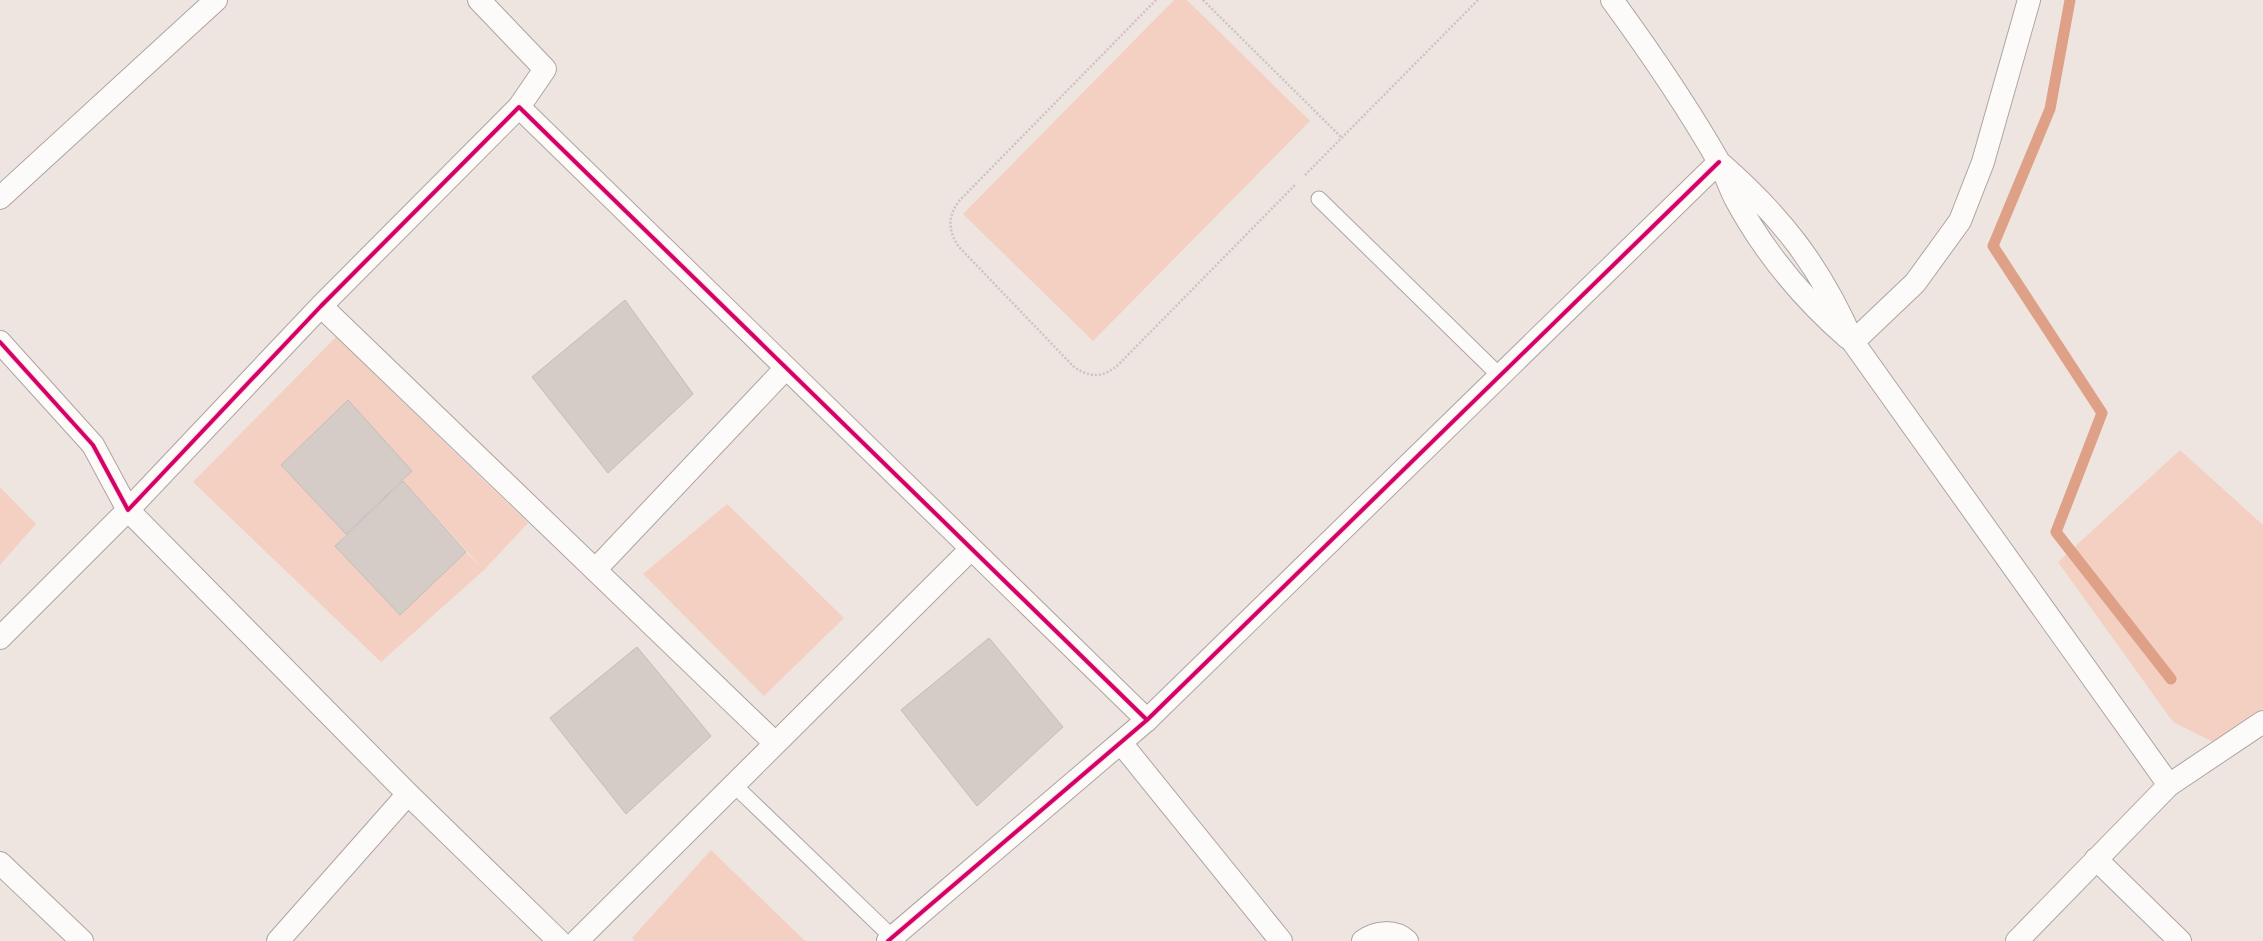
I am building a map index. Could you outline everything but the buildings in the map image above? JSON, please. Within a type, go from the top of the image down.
[{"type":"street","points":[[0,198],[216,0]]},
{"type":"street","points":[[0,638],[128,510],[320,306],[519,107],[545,69],[479,0]]},
{"type":"street","points":[[1612,0],[1652,55],[1719,162],[1735,197],[1774,261],[1824,318],[1853,342]]},
{"type":"street","points":[[1853,342],[1915,283],[1960,221],[1983,162],[2029,0]]},
{"type":"street","points":[[519,107],[1147,720]]},
{"type":"street","points":[[1719,162],[1774,214],[1798,244],[1834,301],[1853,342],[2169,785]]},
{"type":"street","points":[[890,939],[1147,720],[1719,162]]},
{"type":"street","points":[[320,306],[775,743]]},
{"type":"street","points":[[0,342],[93,445],[128,510],[408,794],[559,941]]},
{"type":"street","points":[[595,570],[786,368]]},
{"type":"street","points":[[577,941],[733,784],[971,549]]},
{"type":"street","points":[[2017,941],[2169,785],[2263,722]]},
{"type":"street","points":[[1120,743],[1281,941]]},
{"type":"street","points":[[278,941],[408,794]]},
{"type":"street","points":[[2096,859],[2180,941]]},
{"type":"street","points":[[0,863],[82,941]]},
{"type":"street","points":[[1363,941],[1371,935],[1386,933],[1403,937],[1407,941]]},
{"type":"lane","points":[[1319,199],[1500,376]]},
{"type":"lane","points":[[733,784],[890,939]]},
{"type":"path","points":[[1156,0],[953,208],[950,229],[959,247],[1074,367],[1083,373],[1095,376],[1112,371],[1297,183]]},
{"type":"path","points":[[1203,0],[1342,138]]},
{"type":"path","points":[[1303,177],[1478,0]]},
{"type":"shaded area","points":[[1174,0],[1187,0],[1310,121],[1093,341],[963,214]]},
{"type":"shaded area","points":[[336,337],[528,523],[484,570],[381,662],[193,482]],"holes":[[[348,400],[412,471],[403,481],[484,570],[466,552],[400,615],[335,546],[346,534],[281,465]]]},
{"type":"shaded area","points":[[2180,450],[2263,525],[2263,708],[2223,747],[2173,722],[2058,562]]},
{"type":"shaded area","points":[[0,487],[36,524],[0,565]]},
{"type":"shaded area","points":[[727,504],[844,618],[764,696],[643,574]]},
{"type":"shaded area","points":[[711,850],[805,941],[635,941],[632,938]]},
{"type":"waterway","points":[[2070,0],[2050,109],[1993,246],[2102,413],[2056,532],[2171,679]]},
{"type":"cycle path","points":[[0,342],[93,445],[128,510],[321,306],[519,107],[1147,720]]},
{"type":"cycle path","points":[[888,941],[1147,720],[1719,162]]}]
